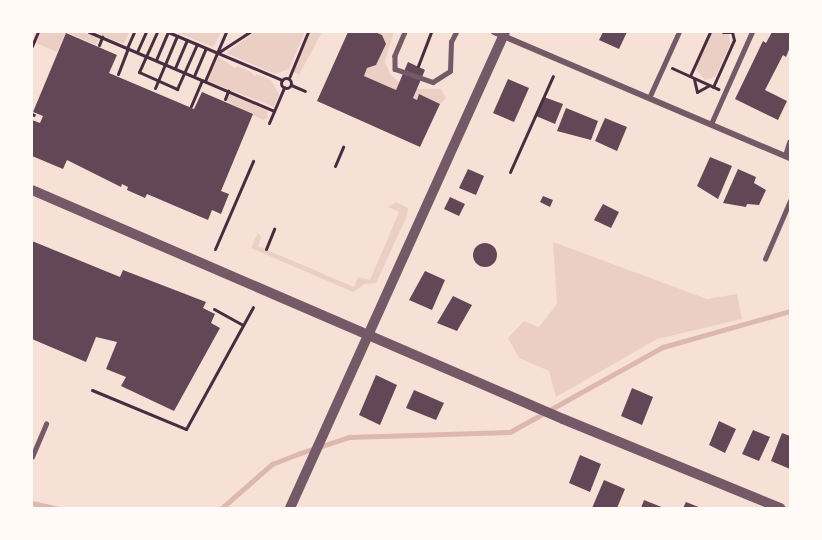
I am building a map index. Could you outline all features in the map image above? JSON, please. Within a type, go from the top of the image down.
[{"type":"street","points":[[290,508],[314,459],[501,33],[788,157],[790,143]]},
{"type":"street","points":[[32,190],[525,403],[780,508]]},
{"type":"lane","points":[[405,32],[395,56],[395,69],[433,82],[450,71],[451,42],[456,32]]},
{"type":"lane","points":[[650,98],[679,32]]},
{"type":"lane","points":[[711,124],[752,32]]},
{"type":"lane","points":[[765,259],[790,201]]},
{"type":"lane","points":[[32,457],[46,424]]},
{"type":"path","points":[[32,46],[38,32]]},
{"type":"path","points":[[89,32],[274,111]]},
{"type":"path","points":[[118,74],[134,32]]},
{"type":"path","points":[[137,52],[146,32]]},
{"type":"path","points":[[157,32],[139,72],[177,89],[196,44]]},
{"type":"path","points":[[156,60],[168,32],[282,80],[289,78]]},
{"type":"path","points":[[191,106],[226,32]]},
{"type":"path","points":[[218,53],[250,32]]},
{"type":"path","points":[[291,85],[289,78],[308,32]]},
{"type":"path","points":[[414,77],[431,32]]},
{"type":"path","points":[[695,97],[697,92],[692,77],[710,32]]},
{"type":"path","points":[[697,92],[712,86],[734,40],[732,32],[723,32]]},
{"type":"path","points":[[155,88],[177,36]]},
{"type":"path","points":[[99,45],[102,37]]},
{"type":"path","points":[[175,68],[187,40]]},
{"type":"path","points":[[194,76],[206,48]]},
{"type":"path","points":[[664,64],[725,92]]},
{"type":"path","points":[[510,172],[553,76]]},
{"type":"path","points":[[269,123],[284,87],[282,80]]},
{"type":"path","points":[[284,87],[291,85],[305,91]]},
{"type":"path","points":[[225,99],[228,91]]},
{"type":"path","points":[[335,166],[343,147]]},
{"type":"path","points":[[215,249],[253,161]]},
{"type":"path","points":[[266,249],[274,229]]},
{"type":"path","points":[[92,390],[186,429],[253,307]]},
{"type":"path","points":[[214,309],[243,325]]},
{"type":"shaded area","points":[[41,32],[66,32],[57,52],[36,43]]},
{"type":"shaded area","points":[[66,32],[83,32],[99,38],[96,45]]},
{"type":"shaded area","points":[[93,32],[129,32],[124,44]]},
{"type":"shaded area","points":[[176,32],[221,32],[213,47]]},
{"type":"shaded area","points":[[255,32],[305,32],[289,69],[275,74],[226,53]]},
{"type":"shaded area","points":[[310,32],[322,32],[299,75],[293,71]]},
{"type":"shaded area","points":[[375,32],[394,32],[385,61],[390,74],[399,82],[396,90],[364,76],[367,68],[376,65],[386,44],[382,35]]},
{"type":"shaded area","points":[[712,33],[729,34],[730,45],[715,77],[705,80],[695,68]]},
{"type":"shaded area","points":[[218,57],[235,68],[237,66],[251,72],[255,77],[256,74],[271,80],[279,94],[274,107],[208,81]]},
{"type":"shaded area","points":[[417,89],[441,89],[446,98],[440,104],[420,95],[417,100],[413,98]]},
{"type":"shaded area","points":[[229,94],[267,110],[268,118],[263,120],[226,101]]},
{"type":"shaded area","points":[[396,202],[408,208],[407,216],[376,283],[365,284],[353,292],[251,248],[258,233],[261,237],[258,246],[354,287],[358,277],[370,280],[399,212],[388,207]]},
{"type":"shaded area","points":[[553,242],[707,299],[737,294],[742,319],[657,339],[556,397],[549,371],[519,358],[508,338],[524,321],[539,327],[557,304]]},
{"type":"building","points":[[348,32],[375,32],[382,35],[386,44],[376,65],[367,68],[364,76],[396,90],[408,62],[425,70],[413,98],[417,100],[419,94],[440,104],[420,147],[317,101]]},
{"type":"building","points":[[603,32],[627,32],[619,49],[599,40]]},
{"type":"building","points":[[772,32],[790,32],[790,47],[786,57],[783,55],[765,90],[787,101],[778,120],[735,99],[763,41],[766,43]]},
{"type":"building","points":[[66,33],[117,55],[109,73],[194,109],[202,92],[253,114],[221,191],[229,194],[221,214],[212,210],[208,220],[147,194],[145,198],[127,190],[128,187],[122,184],[121,187],[67,160],[63,169],[32,156],[32,120],[40,123],[43,116],[33,112]]},
{"type":"building","points":[[508,79],[529,88],[514,122],[493,113]]},
{"type":"building","points":[[544,97],[563,104],[555,124],[536,116]]},
{"type":"building","points":[[566,108],[598,121],[591,140],[557,131]]},
{"type":"building","points":[[605,118],[627,127],[617,151],[595,141]]},
{"type":"building","points":[[710,157],[732,166],[718,199],[697,186]]},
{"type":"building","points":[[468,169],[484,176],[476,195],[459,188]]},
{"type":"building","points":[[738,169],[756,177],[754,183],[766,190],[759,205],[747,204],[746,207],[723,203]]},
{"type":"building","points":[[543,196],[553,200],[550,207],[540,202]]},
{"type":"building","points":[[450,197],[465,204],[459,216],[444,209]]},
{"type":"building","points":[[603,204],[619,212],[611,228],[594,220]]},
{"type":"building","points":[[32,241],[120,277],[123,270],[206,302],[203,308],[215,314],[211,323],[220,328],[174,411],[121,386],[126,377],[106,369],[117,342],[96,337],[86,362],[32,339]]},
{"type":"building","points":[[480,243],[490,243],[497,250],[497,260],[490,267],[480,267],[473,260],[473,250]]},
{"type":"building","points":[[425,271],[445,280],[432,310],[409,300]]},
{"type":"building","points":[[453,296],[472,305],[457,331],[437,323]]},
{"type":"building","points":[[376,375],[397,385],[380,425],[359,415]]},
{"type":"building","points":[[632,388],[653,397],[642,425],[621,416]]},
{"type":"building","points":[[414,390],[444,403],[436,420],[406,408]]},
{"type":"building","points":[[719,421],[736,429],[725,453],[709,445]]},
{"type":"building","points":[[753,430],[770,437],[759,461],[742,454]]},
{"type":"building","points":[[782,433],[790,436],[790,469],[771,461]]},
{"type":"building","points":[[580,455],[601,464],[590,492],[569,483]]},
{"type":"building","points":[[604,480],[625,489],[617,508],[592,508]]},
{"type":"building","points":[[644,500],[664,508],[641,508]]},
{"type":"building","points":[[686,502],[701,508],[683,508]]},
{"type":"waterway","points":[[222,508],[272,464],[298,454],[349,437],[510,432],[663,347],[790,311]]},
{"type":"waterway","points":[[32,503],[55,508]]}]
